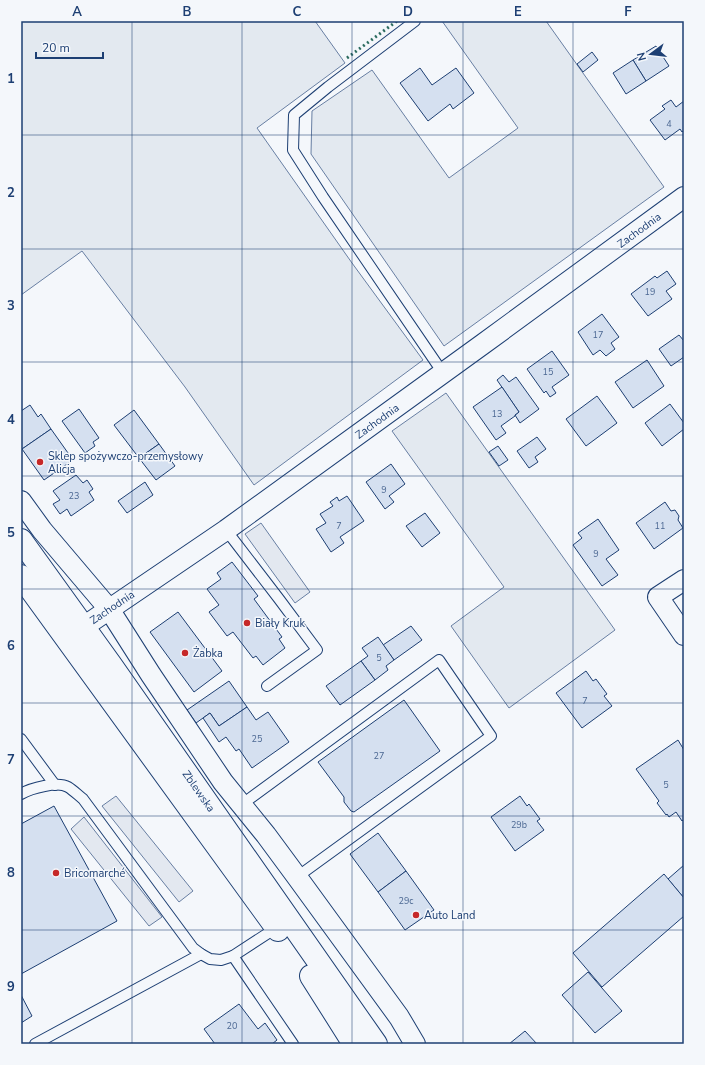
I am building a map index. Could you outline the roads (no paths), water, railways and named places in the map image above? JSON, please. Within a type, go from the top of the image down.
[{"type":"main road","name":"Zblewska","points":[[21,540],[75,633],[276,928],[306,969],[354,1044]]},
{"type":"main road","name":"Zblewska","points":[[21,576],[75,633],[116,671],[376,1044]]},
{"type":"street","name":"Zachodnia","points":[[75,633],[226,530],[684,197]]},
{"type":"street","points":[[21,501],[42,530],[109,609],[151,676],[223,782],[266,835],[297,877],[399,1017],[414,1044]]},
{"type":"street","points":[[684,580],[658,597],[684,635]]},
{"type":"lane","points":[[415,21],[328,87],[294,116],[293,150],[323,197],[443,373]]},
{"type":"lane","points":[[226,530],[317,650],[267,686]]},
{"type":"lane","points":[[241,805],[439,660],[491,736],[297,877]]},
{"type":"lane","points":[[21,739],[55,785]]},
{"type":"lane","points":[[21,794],[39,787],[55,785],[66,786],[83,799],[193,948],[210,959],[221,960],[233,956],[276,928]]},
{"type":"lane","points":[[35,1044],[201,954]]},
{"type":"lane","points":[[233,956],[293,1044]]},
{"type":"place","name":"Sklep spożywczo-przemysłowy Alicja","points":[[40,462]]},
{"type":"place","name":"Biały Kruk","points":[[247,623]]},
{"type":"place","name":"Żabka","points":[[185,653]]},
{"type":"place","name":"Bricomarché","points":[[56,873]]},
{"type":"place","name":"Auto Land","points":[[416,915]]}]
